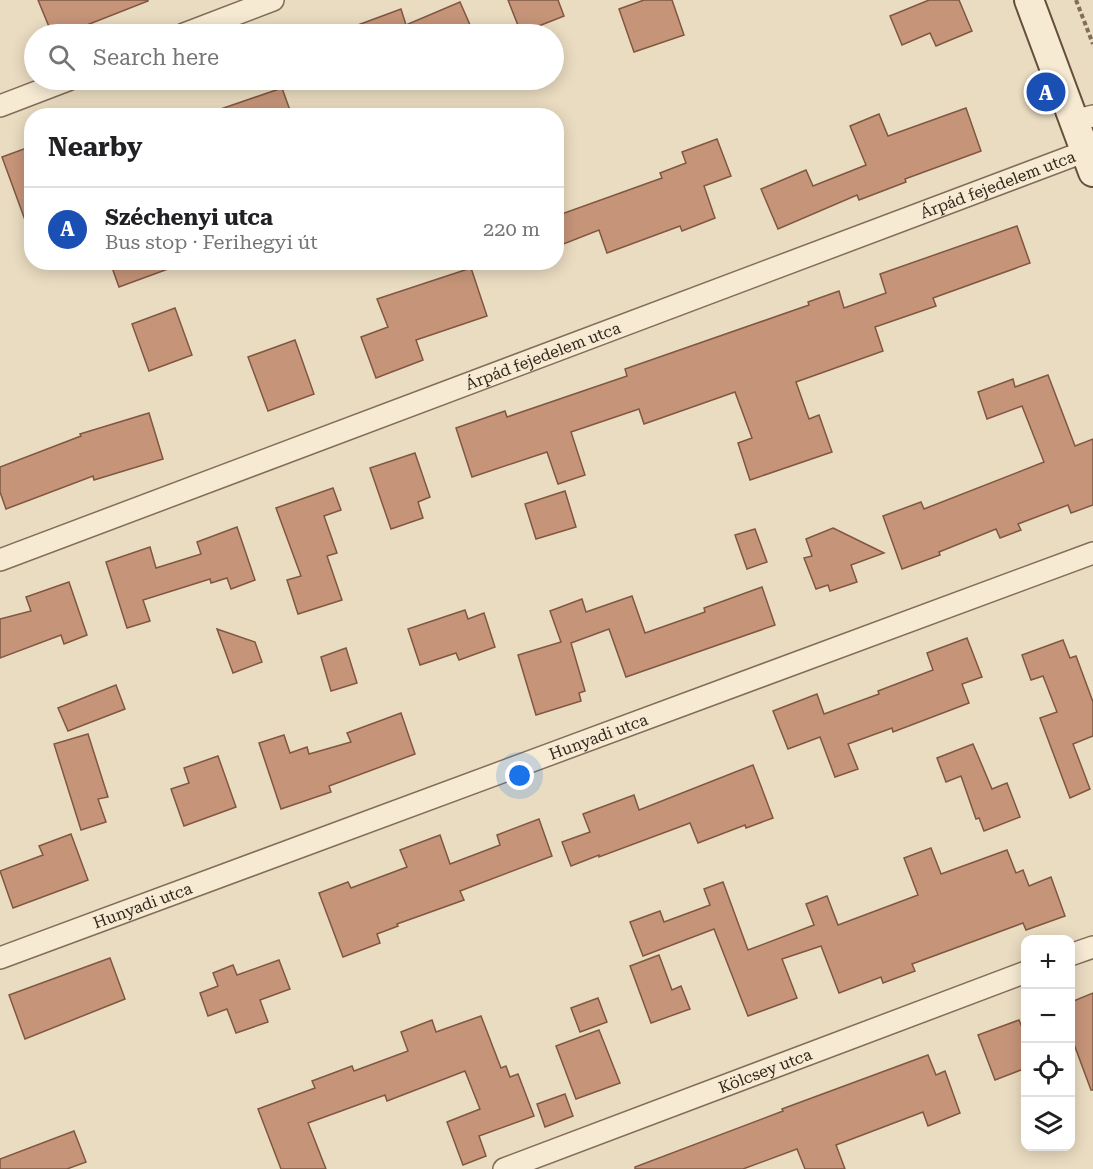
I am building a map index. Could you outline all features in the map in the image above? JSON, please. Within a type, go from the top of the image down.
[{"type":"main road","points":[[1029,0],[1084,118],[1089,161]]},
{"type":"street","points":[[210,24],[273,0]]},
{"type":"street","points":[[0,106],[42,90]]},
{"type":"street","name":"Árpád fejedelem utca","points":[[0,560],[1089,161]]},
{"type":"street","name":"Hunyadi utca","points":[[0,958],[1093,553]]},
{"type":"street","points":[[1075,954],[1093,947]]},
{"type":"street","name":"Kölcsey utca","points":[[504,1169],[1021,974]]},
{"type":"path","points":[[1076,0],[1093,44]]},
{"type":"building","points":[[38,0],[148,0],[89,24],[48,24]]},
{"type":"building","points":[[508,0],[558,0],[564,16],[544,24],[517,24]]},
{"type":"building","points":[[644,0],[672,0],[684,35],[634,52],[619,9]]},
{"type":"building","points":[[929,0],[959,0],[972,31],[936,46],[930,33],[902,45],[890,16]]},
{"type":"building","points":[[460,2],[470,24],[408,24]]},
{"type":"building","points":[[401,9],[406,24],[361,24]]},
{"type":"building","points":[[276,90],[283,90],[289,108],[224,108]]},
{"type":"building","points":[[966,108],[981,151],[905,179],[906,182],[859,200],[857,195],[778,229],[761,189],[806,170],[813,186],[866,165],[850,126],[879,114],[888,136]]},
{"type":"building","points":[[717,139],[731,176],[704,186],[715,218],[682,231],[680,226],[607,253],[599,230],[564,244],[564,213],[662,178],[660,173],[686,163],[682,152]]},
{"type":"building","points":[[24,149],[24,217],[2,157]]},
{"type":"building","points":[[1017,226],[1030,263],[933,298],[936,306],[875,327],[883,351],[796,382],[809,419],[819,415],[832,452],[750,480],[738,443],[752,438],[735,392],[644,424],[639,409],[571,432],[585,475],[558,484],[547,452],[472,477],[456,428],[505,411],[507,417],[627,376],[625,369],[809,305],[808,302],[839,291],[844,308],[886,293],[880,274]]},
{"type":"building","points":[[113,270],[165,270],[119,287]]},
{"type":"building","points":[[465,270],[472,270],[487,316],[416,340],[423,360],[376,378],[361,337],[388,327],[377,299]]},
{"type":"building","points":[[175,308],[192,355],[149,371],[132,324]]},
{"type":"building","points":[[295,340],[314,394],[268,411],[248,357]]},
{"type":"building","points":[[1048,375],[1075,446],[1093,439],[1093,505],[1071,513],[1068,505],[1018,524],[1021,530],[1000,538],[996,529],[939,552],[940,555],[902,569],[883,516],[921,502],[924,509],[1044,462],[1022,406],[987,419],[978,392],[1013,379],[1015,387]]},
{"type":"building","points":[[149,413],[163,459],[94,480],[93,476],[6,509],[0,492],[0,467],[81,436],[80,434]]},
{"type":"building","points":[[415,453],[430,497],[418,502],[423,518],[391,529],[370,468]]},
{"type":"building","points":[[333,488],[341,510],[324,516],[337,553],[327,556],[342,600],[298,614],[287,580],[301,576],[276,508]]},
{"type":"building","points":[[565,491],[576,527],[536,539],[525,504]]},
{"type":"building","points":[[237,527],[255,580],[231,589],[227,578],[211,583],[210,579],[143,600],[150,621],[127,628],[106,562],[150,547],[156,568],[201,554],[197,542]]},
{"type":"building","points":[[833,528],[884,553],[851,565],[857,582],[830,591],[828,585],[816,589],[804,558],[812,556],[806,539]]},
{"type":"building","points":[[755,529],[767,562],[747,569],[735,535]]},
{"type":"building","points":[[69,582],[87,635],[64,644],[61,635],[0,658],[0,619],[31,611],[26,597]]},
{"type":"building","points":[[762,587],[775,625],[626,677],[609,629],[571,643],[585,691],[579,693],[581,701],[536,715],[518,655],[561,642],[550,611],[582,599],[586,612],[632,596],[645,633],[705,612],[704,608]]},
{"type":"building","points":[[465,610],[468,619],[484,613],[495,647],[459,660],[456,653],[420,665],[408,629]]},
{"type":"building","points":[[217,629],[255,642],[262,662],[233,673]]},
{"type":"building","points":[[967,638],[982,677],[962,684],[969,703],[893,732],[892,728],[848,744],[858,769],[835,777],[820,737],[788,749],[773,711],[817,694],[824,714],[879,694],[878,691],[933,670],[927,653]]},
{"type":"building","points":[[1063,640],[1070,658],[1076,656],[1093,702],[1093,736],[1073,744],[1090,789],[1070,798],[1040,718],[1057,712],[1043,676],[1031,680],[1022,655]]},
{"type":"building","points":[[346,648],[357,683],[331,691],[321,657]]},
{"type":"building","points":[[116,685],[125,709],[68,731],[58,708]]},
{"type":"building","points":[[401,713],[415,754],[329,786],[331,792],[281,809],[259,743],[284,735],[290,753],[307,747],[309,754],[351,742],[347,733]]},
{"type":"building","points":[[88,734],[108,797],[98,799],[106,822],[81,830],[54,744]]},
{"type":"building","points":[[973,744],[992,789],[1007,783],[1020,817],[984,831],[979,818],[976,819],[961,776],[946,782],[937,758]]},
{"type":"building","points":[[218,756],[236,807],[184,826],[171,789],[189,783],[184,768]]},
{"type":"building","points":[[753,765],[773,818],[746,828],[745,825],[698,843],[690,823],[571,866],[562,842],[590,832],[583,814],[634,795],[639,810]]},
{"type":"building","points":[[539,819],[552,856],[460,891],[464,900],[397,924],[398,926],[377,934],[380,943],[343,957],[319,893],[348,882],[351,888],[407,867],[400,850],[440,835],[450,864],[500,845],[497,835]]},
{"type":"building","points":[[71,834],[88,880],[13,908],[0,871],[43,855],[39,846]]},
{"type":"building","points":[[931,848],[941,874],[1007,850],[1016,873],[1023,870],[1029,886],[1051,877],[1065,916],[1026,930],[1023,923],[912,964],[915,971],[883,983],[881,977],[839,993],[821,946],[782,959],[797,998],[748,1016],[714,929],[643,956],[630,922],[660,911],[664,922],[710,905],[704,889],[723,882],[748,950],[814,925],[806,904],[827,896],[838,925],[918,895],[904,858]]},
{"type":"building","points":[[659,955],[672,990],[681,986],[690,1009],[651,1023],[630,966]]},
{"type":"building","points":[[110,958],[125,999],[25,1039],[9,995]]},
{"type":"building","points":[[279,960],[290,989],[260,1000],[268,1022],[236,1033],[227,1009],[208,1016],[200,993],[218,986],[213,973],[233,965],[237,975]]},
{"type":"building","points":[[1093,993],[1093,1090],[1091,1090],[1075,1047],[1075,1000]]},
{"type":"building","points":[[598,998],[607,1022],[580,1032],[571,1008]]},
{"type":"building","points":[[481,1016],[501,1068],[506,1066],[510,1077],[518,1074],[534,1116],[479,1136],[486,1156],[463,1165],[447,1122],[480,1109],[465,1071],[387,1101],[385,1095],[308,1123],[326,1169],[281,1169],[258,1109],[315,1088],[312,1081],[352,1066],[354,1071],[408,1051],[401,1032],[432,1020],[436,1032]]},
{"type":"building","points":[[1019,1020],[1021,1025],[1021,1070],[995,1080],[978,1035]]},
{"type":"building","points":[[599,1030],[620,1083],[576,1099],[556,1046]]},
{"type":"building","points":[[928,1055],[936,1075],[945,1071],[960,1113],[928,1126],[923,1112],[836,1145],[845,1169],[805,1169],[797,1149],[743,1169],[635,1169],[635,1167],[783,1111],[782,1109]]},
{"type":"building","points":[[565,1094],[573,1116],[545,1127],[537,1104]]},
{"type":"building","points":[[74,1131],[86,1162],[67,1169],[0,1169],[0,1159]]},
{"type":"place","name":"Széchenyi utca","points":[[1046,92]]}]
